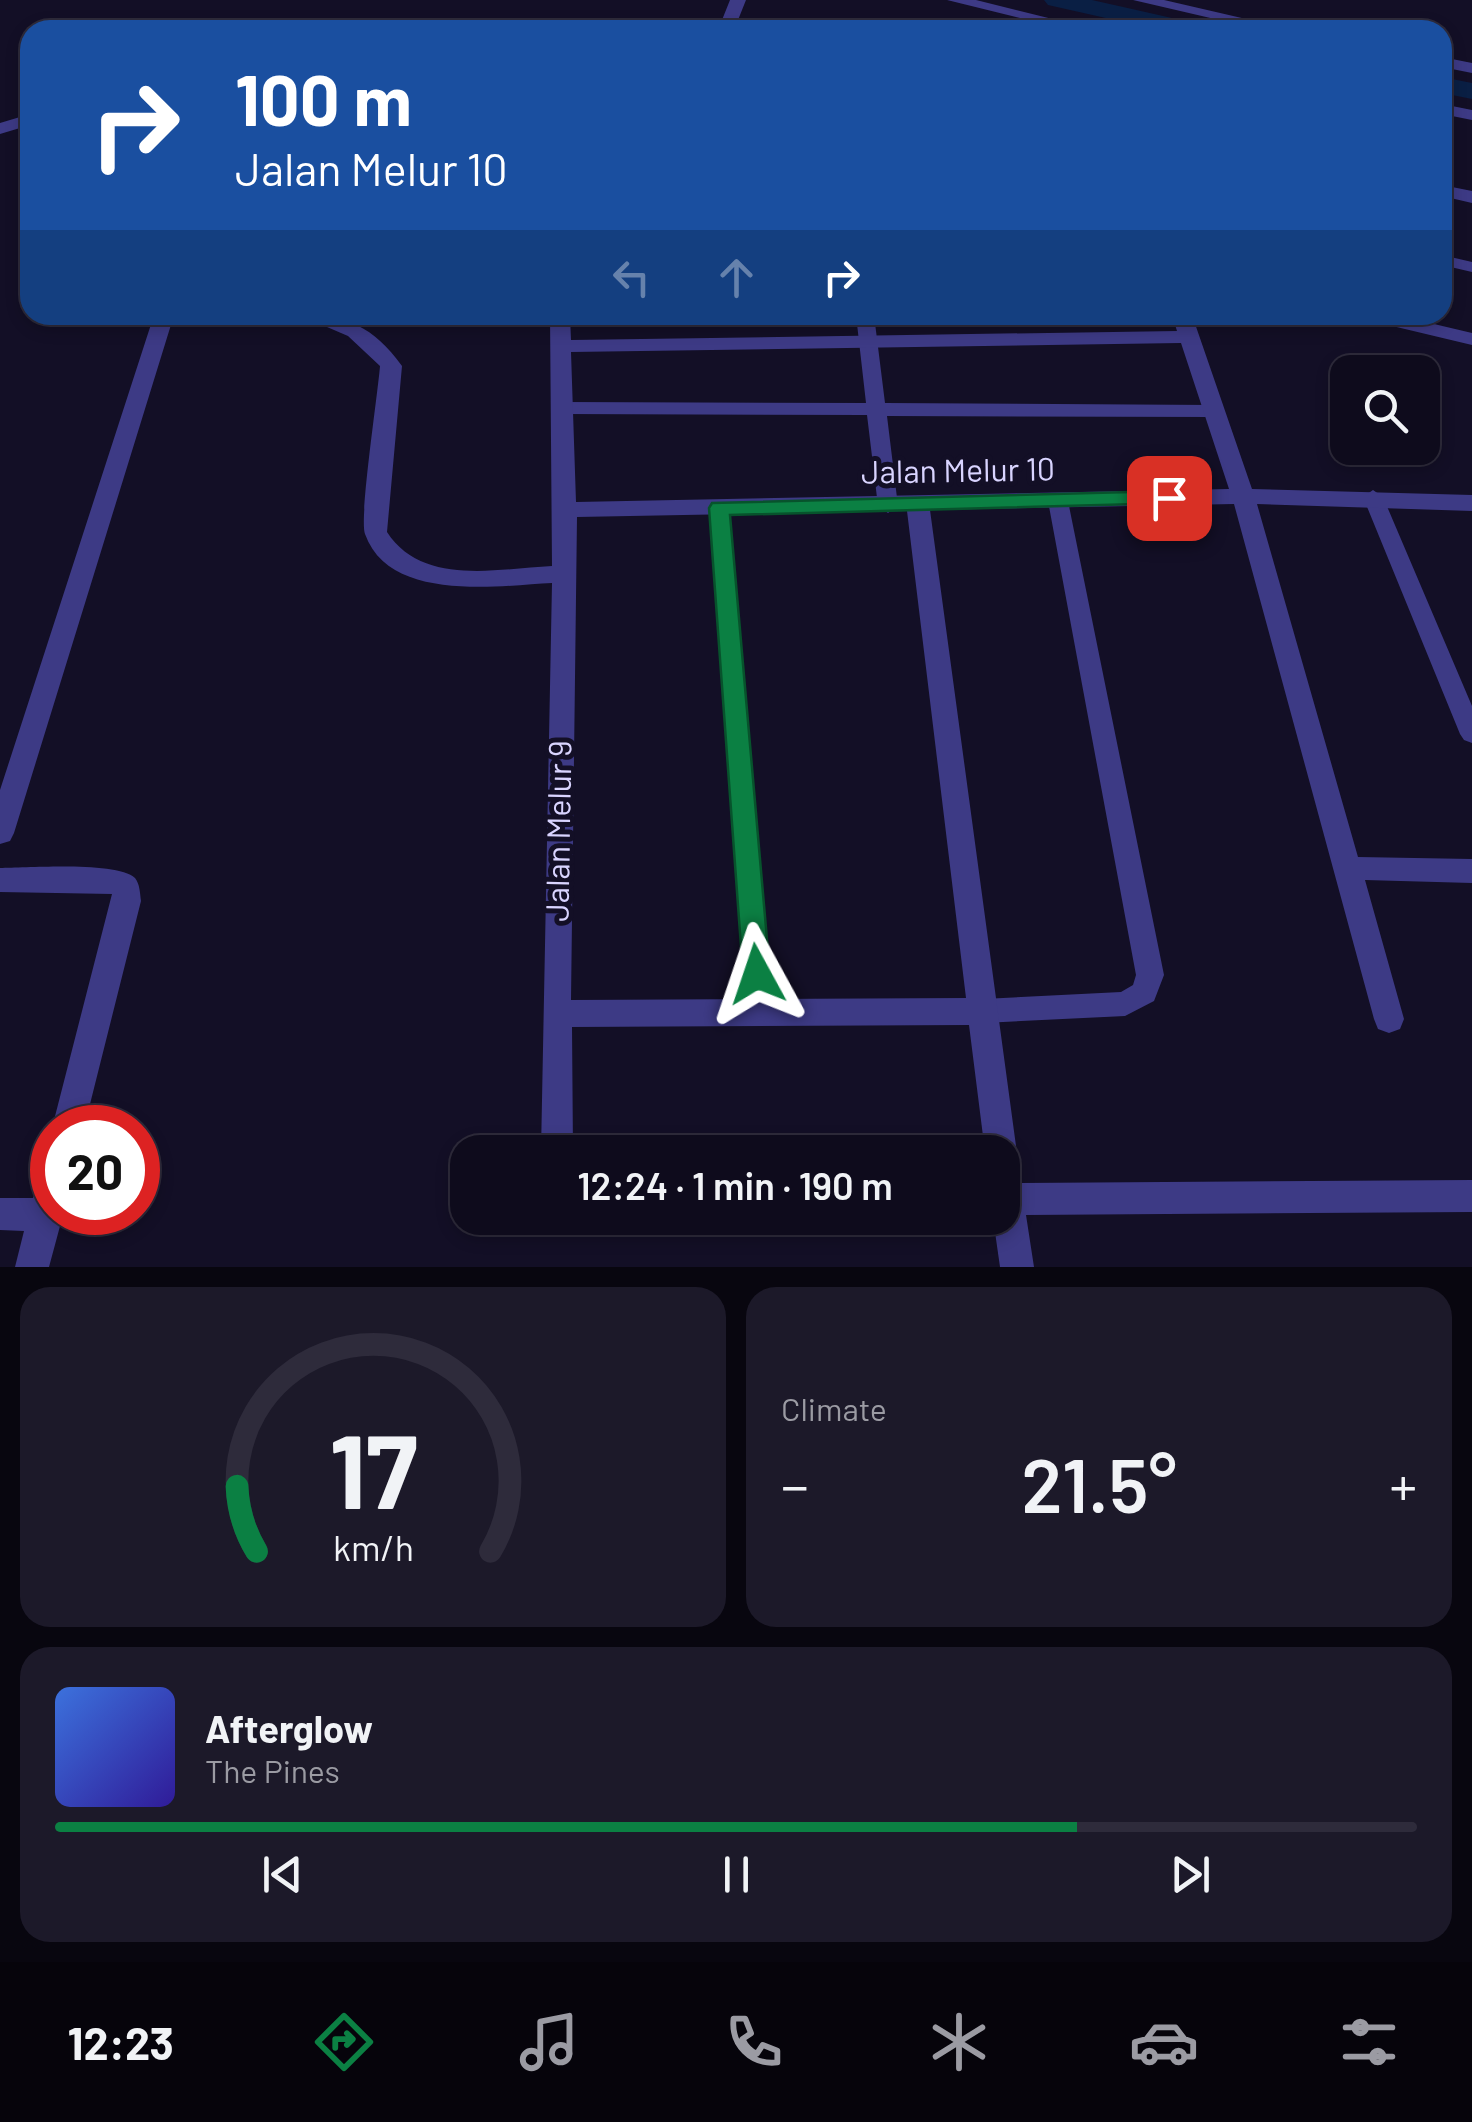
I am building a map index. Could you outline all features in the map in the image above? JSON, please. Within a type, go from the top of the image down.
[{"type":"street","points":[[956,0],[1044,20]]},
{"type":"street","points":[[1141,0],[1237,20]]},
{"type":"street","points":[[0,833],[161,325]]},
{"type":"street","points":[[343,325],[372,341],[391,366],[375,532],[390,557],[422,572],[457,579],[564,574]]},
{"type":"street","name":"Jalan Melur 9","points":[[557,1135],[565,510],[560,325]]},
{"type":"street","points":[[1414,325],[1472,338]]},
{"type":"street","points":[[561,346],[869,342],[1186,326],[1242,496],[1389,1019]]},
{"type":"street","name":"Jalan Melur 10","points":[[565,510],[1242,496],[1472,503]]},
{"type":"street","points":[[918,504],[999,1135]]},
{"type":"street","points":[[1347,868],[1472,871]]},
{"type":"street","points":[[0,880],[114,881],[125,887],[128,901],[74,1105]]},
{"type":"street","points":[[556,1014],[983,1011]]},
{"type":"street","points":[[1020,1199],[1472,1196]]},
{"type":"street","points":[[0,1214],[30,1206]]},
{"type":"street","points":[[32,1267],[40,1235]]},
{"type":"street","points":[[1012,1235],[1018,1267]]},
{"type":"lane","points":[[867,325],[888,506]]},
{"type":"lane","points":[[562,408],[1214,411]]},
{"type":"lane","points":[[1373,498],[1472,734]]},
{"type":"lane","points":[[983,1011],[1125,1004],[1144,992],[1150,974],[1058,501]]},
{"type":"lane","points":[[719,508],[760,1014]]},
{"type":"waterway","points":[[1057,0],[1148,20]]},
{"type":"waterway","points":[[1452,87],[1472,91]]},
{"type":"route","points":[[757,974],[719,508],[1169,498]]}]
